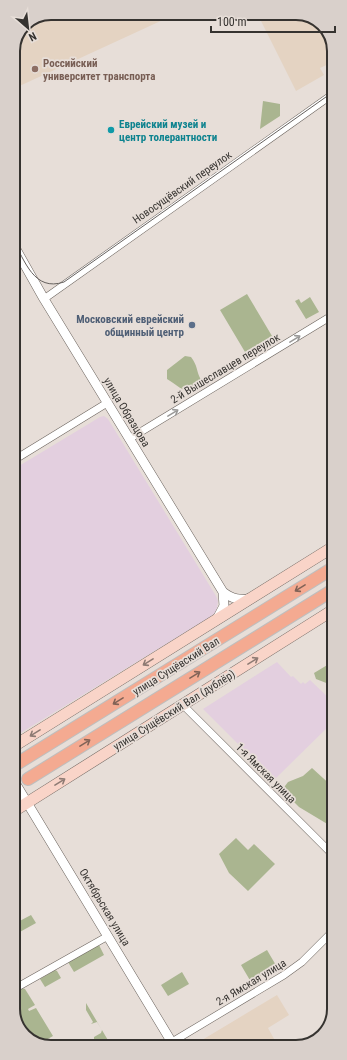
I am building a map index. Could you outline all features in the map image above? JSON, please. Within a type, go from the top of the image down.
[{"type":"main road","points":[[20,742],[327,551]]},
{"type":"main road","name":"улица Сущёвский Вал","points":[[20,762],[327,572]]},
{"type":"main road","name":"улица Сущёвский Вал","points":[[28,779],[327,594]]},
{"type":"main road","name":"улица Сущёвский Вал (дублёр)","points":[[20,807],[327,614]]},
{"type":"street","name":"Новосущёвский переулок","points":[[44,299],[327,98]]},
{"type":"street","name":"улица Образцова","points":[[20,256],[44,299],[223,592]]},
{"type":"street","name":"2-й Вышеславцев переулок","points":[[129,439],[327,319]]},
{"type":"street","points":[[20,456],[108,403]]},
{"type":"street","points":[[223,592],[235,599],[243,600],[251,598]]},
{"type":"street","points":[[217,619],[224,606],[223,592]]},
{"type":"street","name":"1-я Ямская улица","points":[[183,705],[327,849]]},
{"type":"street","name":"Октябрьская улица","points":[[20,791],[171,1040]]},
{"type":"street","points":[[20,986],[108,936]]},
{"type":"street","name":"2-я Ямская улица","points":[[179,1040],[284,975],[302,962],[327,937]]},
{"type":"shaded area","name":"Российский университет транспорта","points":[[51,20],[163,20],[20,86],[20,51],[22,39],[29,29],[39,22]]},
{"type":"shaded area","points":[[260,20],[298,20],[308,22],[319,30],[325,39],[327,65],[320,68],[324,75],[296,91]]},
{"type":"shaded area","points":[[104,416],[108,419],[216,596],[218,601],[217,608],[215,613],[210,617],[20,733],[20,465]]},
{"type":"shaded area","points":[[277,662],[291,677],[293,676],[301,684],[303,682],[305,684],[310,680],[327,696],[327,728],[274,780],[203,709]]},
{"type":"shaded area","points":[[277,995],[289,1015],[268,1028],[275,1040],[202,1040]]},
{"type":"green space","points":[[263,101],[280,104],[280,116],[260,129]]},
{"type":"green space","points":[[247,294],[272,336],[245,352],[220,310]]},
{"type":"green space","points":[[310,297],[319,312],[306,319],[295,301],[299,299],[301,303]]},
{"type":"green space","points":[[185,356],[191,357],[193,360],[201,380],[184,389],[167,379],[167,370]]},
{"type":"green space","points":[[327,665],[327,683],[316,679],[314,673]]},
{"type":"green space","points":[[312,768],[327,782],[327,824],[299,807],[282,790],[288,782],[303,776]]},
{"type":"green space","points":[[236,838],[248,850],[254,844],[275,864],[248,891],[229,873],[219,854]]},
{"type":"green space","points":[[31,915],[36,923],[20,932],[20,921]]},
{"type":"green space","points":[[99,945],[104,955],[74,972],[68,962]]},
{"type":"green space","points":[[267,950],[277,967],[251,982],[241,965]]},
{"type":"green space","points":[[55,970],[61,978],[45,987],[40,979]]},
{"type":"green space","points":[[182,972],[189,984],[168,996],[161,985]]},
{"type":"green space","points":[[20,989],[25,989],[35,1005],[28,1009],[29,1011],[36,1008],[53,1036],[47,1039],[35,1036],[25,1026],[21,1017]]},
{"type":"green space","points":[[86,1003],[97,1022],[91,1024],[93,1022],[86,1010]]},
{"type":"green space","points":[[102,1030],[108,1040],[94,1040],[94,1037],[101,1033]]},
{"type":"tram line","points":[[20,253],[26,265],[38,279],[45,283],[54,284],[64,282],[327,96]]},
{"type":"place","name":"Российский университет транспорта","points":[[35,69]]},
{"type":"place","name":"Еврейский музей и центр толерантности","points":[[111,130]]},
{"type":"place","name":"Московский еврейский общинный центр","points":[[192,325]]}]
